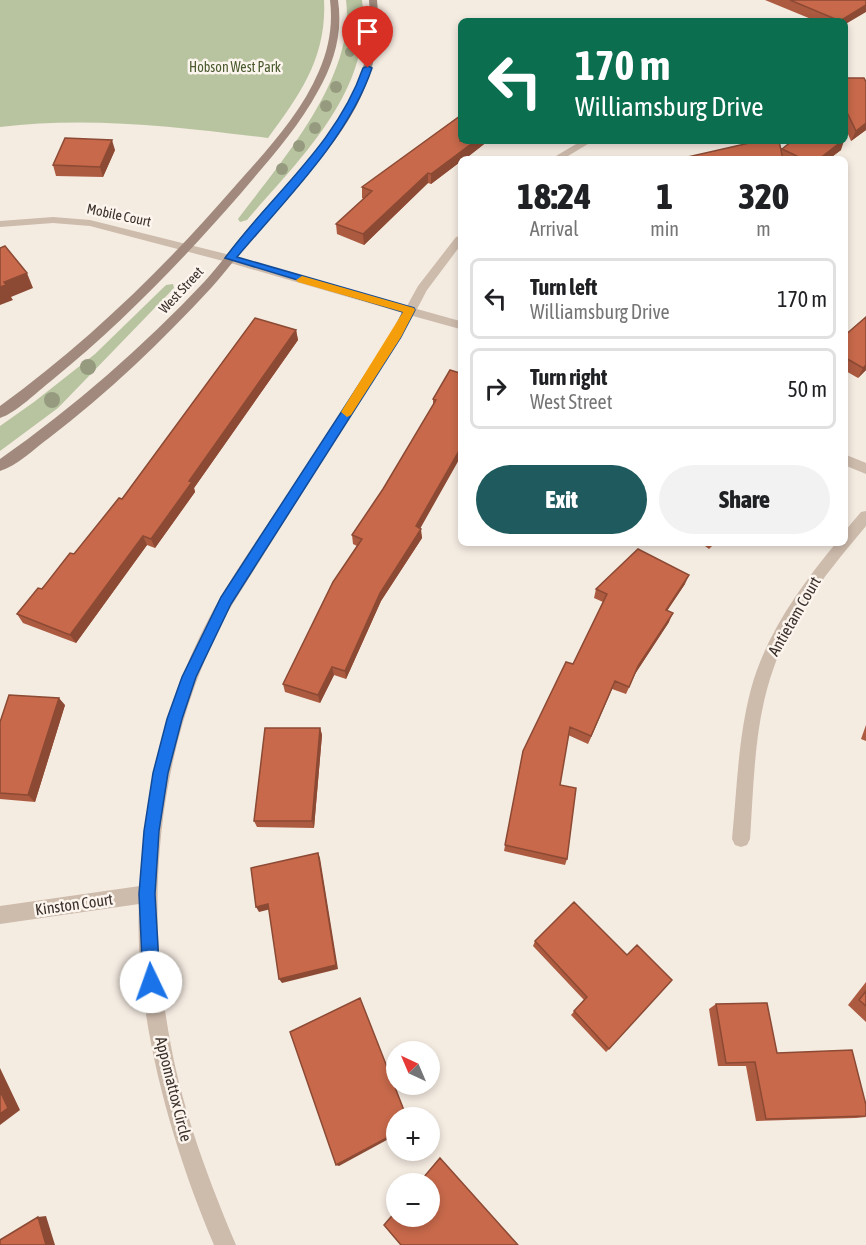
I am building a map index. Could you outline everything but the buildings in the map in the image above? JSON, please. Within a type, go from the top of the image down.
[{"type":"street","name":"West Street","points":[[0,413],[81,350],[187,248],[285,136],[312,95],[331,52],[335,26],[334,0]]},
{"type":"street","name":"West Street","points":[[0,466],[109,382],[177,317],[318,154],[361,89],[374,44],[373,0]]},
{"type":"street","points":[[561,156],[583,144]]},
{"type":"street","name":"Mobile Court","points":[[0,224],[53,220],[90,223],[230,258],[458,324]]},
{"type":"street","name":"Appomattox Circle","points":[[225,1245],[184,1139],[165,1066],[151,982],[147,894],[151,831],[160,773],[175,719],[205,641],[226,601],[397,335],[422,289],[458,242]]},
{"type":"street","points":[[848,461],[866,469]]},
{"type":"street","name":"Antietam Court","points":[[848,538],[866,516]]},
{"type":"street","name":"Antietam Court","points":[[741,839],[750,730],[765,668],[779,637],[820,572],[842,546]]},
{"type":"street","name":"Kinston Court","points":[[0,915],[147,894]]},
{"type":"green space","name":"Hobson West Park","points":[[0,0],[324,0],[324,21],[321,40],[309,74],[291,106],[268,138],[134,124],[67,123],[0,127]]},
{"type":"green space","points":[[346,0],[362,0],[363,33],[357,64],[345,93],[310,147],[247,220],[240,222],[238,219],[294,145],[328,88],[339,59],[346,29]]},
{"type":"green space","points":[[173,284],[174,288],[58,408],[0,451],[0,426],[95,354],[166,285]]},
{"type":"slow traffic","points":[[302,280],[410,310],[397,335],[347,412]]},
{"type":"route","points":[[151,982],[147,894],[151,831],[160,773],[189,677],[226,601],[397,335],[410,310],[230,258],[318,154],[361,89],[368,68]]}]
